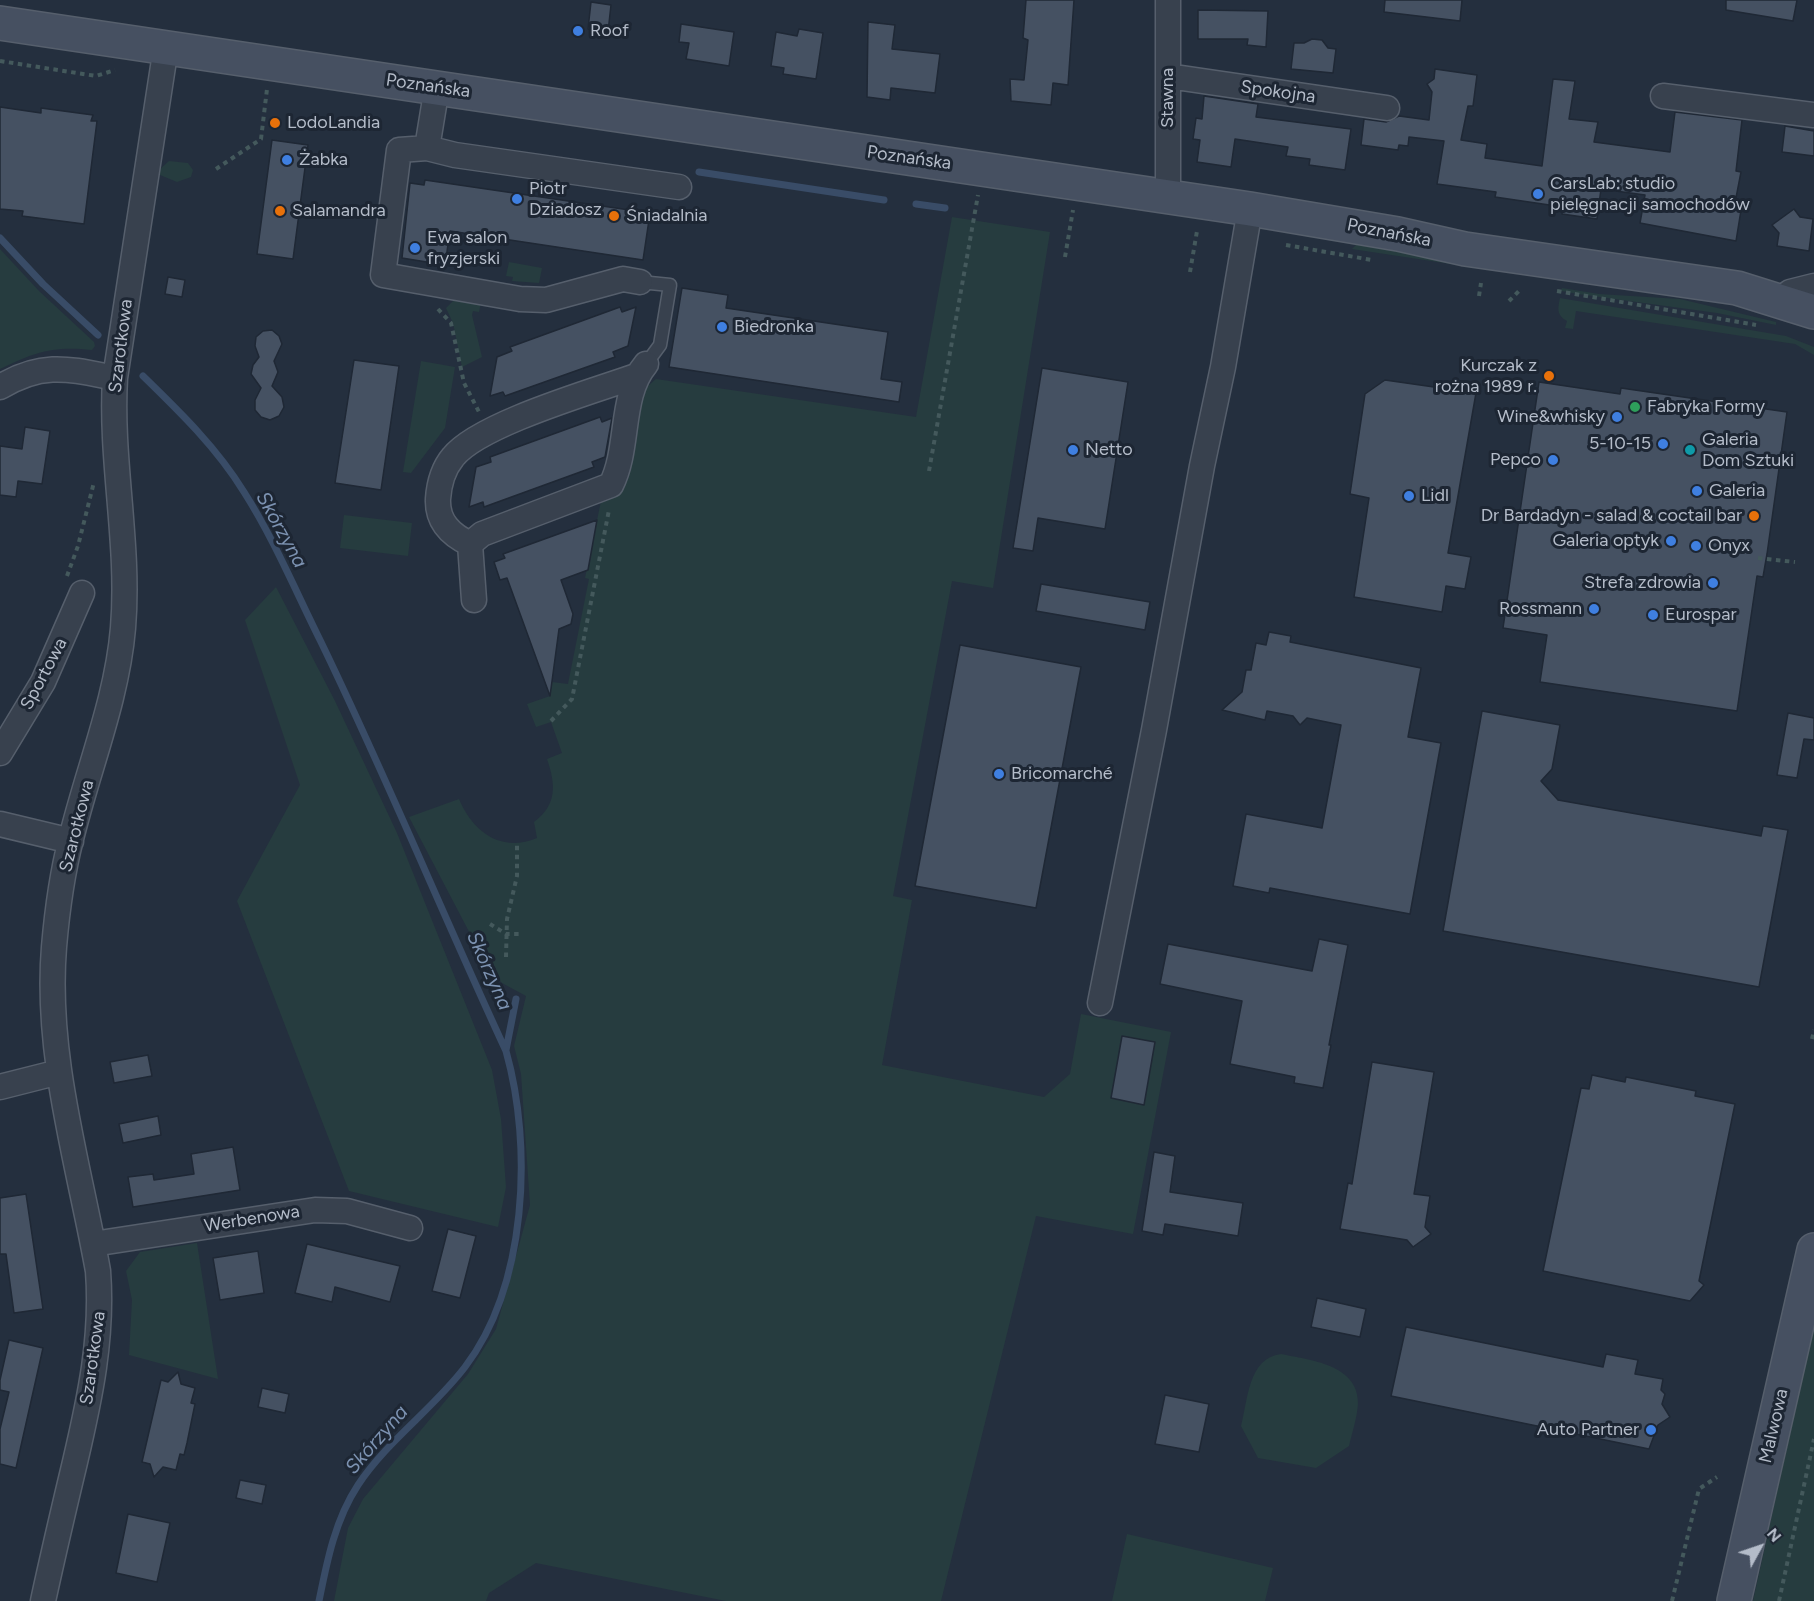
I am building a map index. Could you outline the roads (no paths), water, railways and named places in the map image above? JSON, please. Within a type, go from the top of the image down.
[{"type":"street","name":"Stawna","points":[[1168,0],[1168,197]]},
{"type":"street","name":"Poznańska","points":[[0,23],[1250,209],[1398,234],[1465,249],[1737,288],[1814,312]]},
{"type":"street","name":"Szarotkowa","points":[[43,1601],[99,1348],[101,1302],[93,1244],[59,1072],[51,993],[54,946],[71,841],[111,697],[123,628],[124,577],[114,422],[115,378],[166,47]]},
{"type":"street","name":"Spokojna","points":[[1168,76],[1388,108]]},
{"type":"street","points":[[427,148],[437,87]]},
{"type":"street","points":[[1663,96],[1814,115]]},
{"type":"street","points":[[640,282],[623,279],[546,300],[520,300],[383,275],[399,150],[427,148],[455,155],[679,187]]},
{"type":"street","points":[[1100,1003],[1154,730],[1202,466],[1223,367],[1250,209]]},
{"type":"street","points":[[1779,301],[1790,292],[1814,286]]},
{"type":"street","points":[[0,387],[29,372],[48,368],[67,368],[115,378]]},
{"type":"street","points":[[470,544],[448,531],[441,520],[438,504],[439,486],[453,457],[464,446],[510,422],[641,370]]},
{"type":"street","points":[[470,544],[483,534],[611,485],[618,471],[641,370]]},
{"type":"street","points":[[470,544],[474,600]]},
{"type":"street","name":"Sportowa","points":[[0,753],[43,682],[73,588]]},
{"type":"street","points":[[0,824],[71,841]]},
{"type":"street","points":[[0,1087],[59,1072]]},
{"type":"street","name":"Werbenowa","points":[[93,1244],[315,1210],[347,1211],[410,1228]]},
{"type":"street","name":"Malwowa","points":[[1734,1601],[1814,1250]]},
{"type":"lane","points":[[640,282],[670,285],[660,345],[641,370]]},
{"type":"waterway","points":[[699,172],[884,200]]},
{"type":"waterway","points":[[916,204],[945,208]]},
{"type":"waterway","name":"Skórzyna","points":[[0,238],[43,284],[98,335]]},
{"type":"waterway","name":"Skórzyna","points":[[143,376],[222,460],[255,510],[275,547],[368,743],[506,1051],[515,1089],[520,1129],[519,1214],[512,1256],[501,1297],[486,1334],[465,1367],[439,1397],[382,1454],[350,1498],[343,1512],[329,1556],[319,1601]]},
{"type":"waterway","points":[[506,1050],[516,999]]},
{"type":"place","name":"Roof","points":[[578,31]]},
{"type":"place","name":"LodoLandia","points":[[275,123]]},
{"type":"place","name":"Żabka","points":[[287,160]]},
{"type":"place","name":"CarsLab: studio pielęgnacji samochodów","points":[[1538,194]]},
{"type":"place","name":"Piotr Dziadosz","points":[[517,199]]},
{"type":"place","name":"Salamandra","points":[[280,211]]},
{"type":"place","name":"Śniadalnia","points":[[614,216]]},
{"type":"place","name":"Ewa salon fryzjerski","points":[[415,248]]},
{"type":"place","name":"Biedronka","points":[[722,327]]},
{"type":"place","name":"Kurczak z rożna 1989 r.","points":[[1549,376]]},
{"type":"place","name":"Fabryka Formy","points":[[1635,407]]},
{"type":"place","name":"Wine&whisky","points":[[1617,417]]},
{"type":"place","name":"5-10-15","points":[[1663,444]]},
{"type":"place","name":"Netto","points":[[1073,450]]},
{"type":"place","name":"Galeria Dom Sztuki","points":[[1690,450]]},
{"type":"place","name":"Pepco","points":[[1553,460]]},
{"type":"place","name":"Galeria","points":[[1697,491]]},
{"type":"place","name":"Lidl","points":[[1409,496]]},
{"type":"place","name":"Dr Bardadyn - salad & coctail bar","points":[[1754,516]]},
{"type":"place","name":"Galeria optyk","points":[[1671,541]]},
{"type":"place","name":"Onyx","points":[[1696,546]]},
{"type":"place","name":"Strefa zdrowia","points":[[1713,583]]},
{"type":"place","name":"Rossmann","points":[[1594,609]]},
{"type":"place","name":"Eurospar","points":[[1653,615]]},
{"type":"place","name":"Bricomarché","points":[[999,774]]},
{"type":"place","name":"Auto Partner","points":[[1651,1430]]}]
